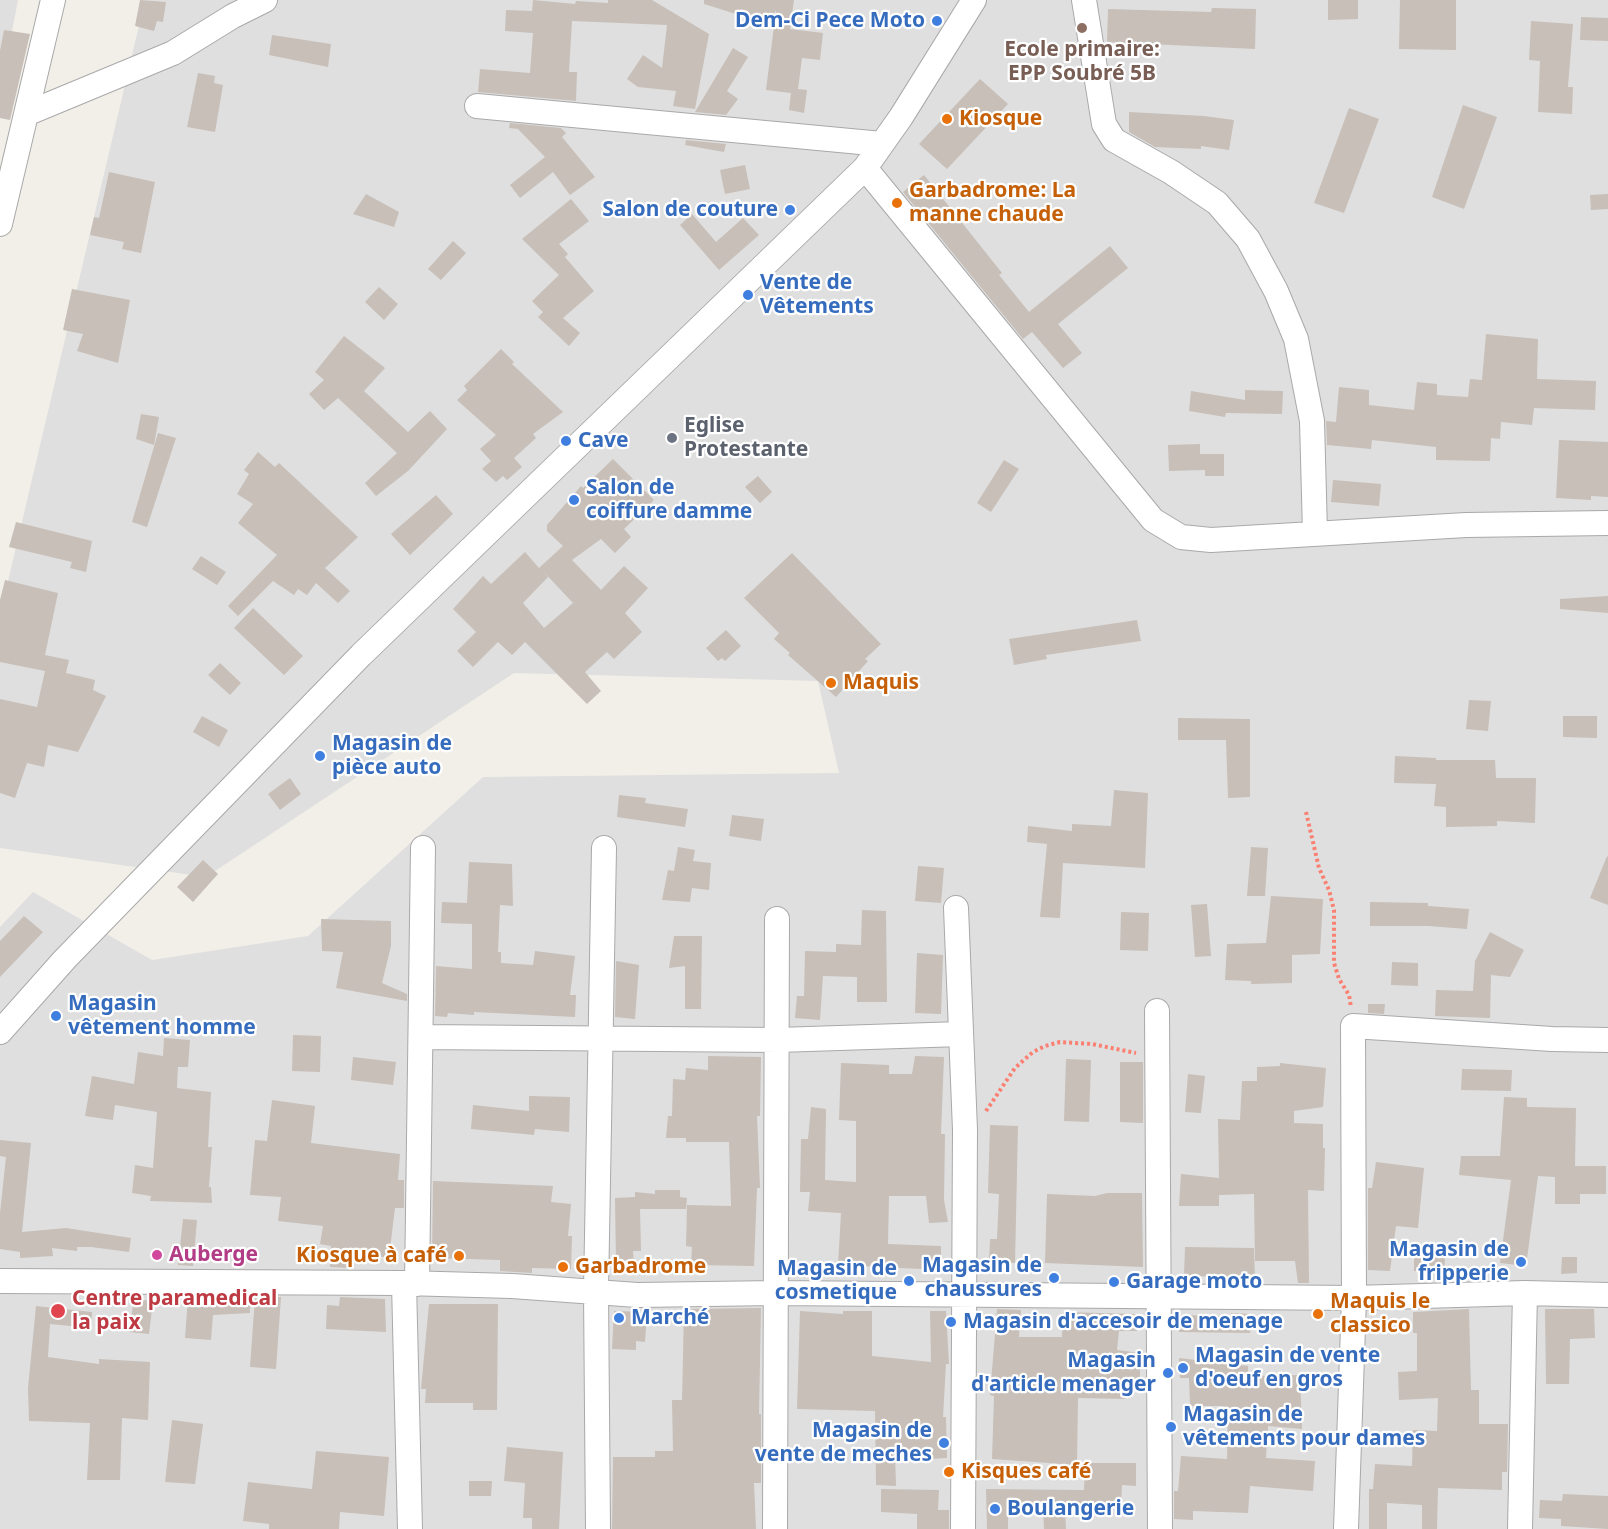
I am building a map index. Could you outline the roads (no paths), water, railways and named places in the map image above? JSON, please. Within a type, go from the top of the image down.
[{"type":"street","points":[[0,224],[53,0]]},
{"type":"street","points":[[26,114],[164,57],[265,0]]},
{"type":"street","points":[[0,1032],[73,951],[361,655],[865,168],[975,0]]},
{"type":"street","points":[[1084,0],[1104,124],[1114,140],[1171,172],[1217,203],[1248,239],[1276,291],[1296,339],[1312,420],[1315,533]]},
{"type":"street","points":[[477,106],[882,144]]},
{"type":"street","points":[[865,168],[1153,520],[1181,537],[1211,540],[1466,525],[1608,523]]},
{"type":"street","points":[[410,1529],[410,1284],[421,1037],[423,848]]},
{"type":"street","points":[[598,1529],[596,1291],[604,848]]},
{"type":"street","points":[[956,908],[964,1130],[963,1529]]},
{"type":"street","points":[[775,1529],[777,919]]},
{"type":"street","points":[[1157,1011],[1156,1297],[1160,1529]]},
{"type":"street","points":[[1346,1529],[1354,1298],[1353,1026],[1552,1039],[1608,1040]]},
{"type":"street","points":[[421,1037],[778,1040],[961,1034]]},
{"type":"street","points":[[0,1281],[410,1284],[596,1291],[637,1295],[776,1293],[1354,1298],[1526,1293],[1608,1295]]},
{"type":"street","points":[[1520,1529],[1526,1293]]},
{"type":"place","name":"Dem-Ci Pece Moto","points":[[937,21]]},
{"type":"place","name":"Ecole primaire: EPP Soubré 5B","points":[[1082,28]]},
{"type":"place","name":"Kiosque","points":[[947,119]]},
{"type":"place","name":"Garbadrome: La manne chaude","points":[[897,203]]},
{"type":"place","name":"Salon de couture","points":[[790,210]]},
{"type":"place","name":"Vente de Vêtements","points":[[748,295]]},
{"type":"place","name":"Eglise Protestante","points":[[672,438]]},
{"type":"place","name":"Cave","points":[[566,441]]},
{"type":"place","name":"Salon de coiffure damme","points":[[574,500]]},
{"type":"place","name":"Maquis","points":[[831,683]]},
{"type":"place","name":"Magasin de pièce auto","points":[[320,756]]},
{"type":"place","name":"Magasin vêtement homme","points":[[56,1016]]},
{"type":"place","name":"Auberge","points":[[157,1255]]},
{"type":"place","name":"Kiosque à café","points":[[459,1256]]},
{"type":"place","name":"Magasin de fripperie","points":[[1521,1262]]},
{"type":"place","name":"Garbadrome","points":[[563,1267]]},
{"type":"place","name":"Magasin de chaussures","points":[[1054,1278]]},
{"type":"place","name":"Magasin de cosmetique","points":[[909,1281]]},
{"type":"place","name":"Garage moto","points":[[1114,1282]]},
{"type":"place","name":"Centre paramedical la paix","points":[[58,1311]]},
{"type":"place","name":"Maquis le classico","points":[[1318,1314]]},
{"type":"place","name":"Marché","points":[[619,1318]]},
{"type":"place","name":"Magasin d'accesoir de menage","points":[[951,1322]]},
{"type":"place","name":"Magasin de vente d'oeuf en gros","points":[[1183,1368]]},
{"type":"place","name":"Magasin d'article menager","points":[[1168,1373]]},
{"type":"place","name":"Magasin de vêtements pour dames","points":[[1171,1427]]},
{"type":"place","name":"Magasin de vente de meches","points":[[944,1443]]},
{"type":"place","name":"Kisques café","points":[[949,1472]]},
{"type":"place","name":"Boulangerie","points":[[995,1509]]}]
